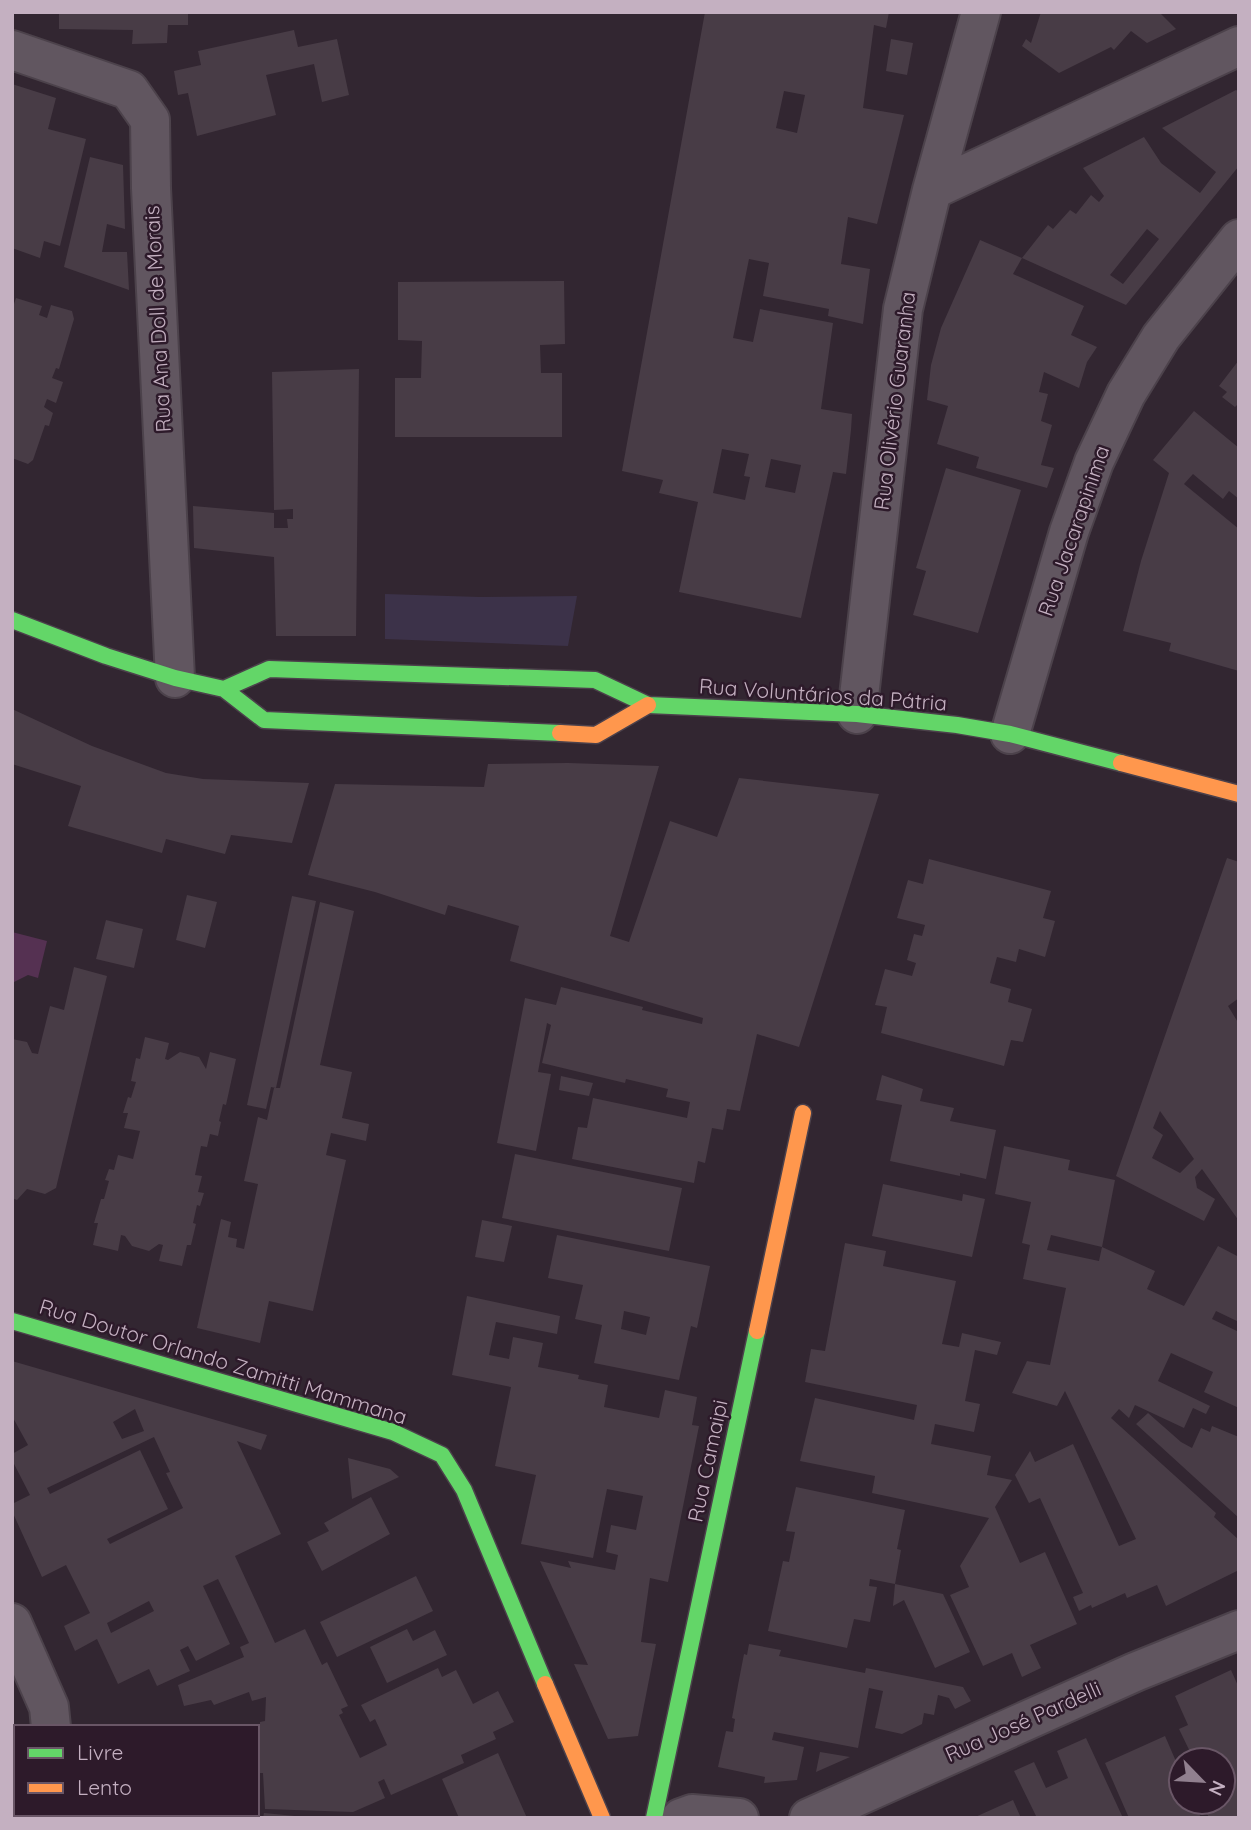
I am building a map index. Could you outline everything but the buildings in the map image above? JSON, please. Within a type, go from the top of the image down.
[{"type":"main road","points":[[12,620],[106,656],[175,678],[224,689],[264,720],[596,734],[648,705]]},
{"type":"main road","name":"Rua Voluntários da Pátria","points":[[224,689],[269,669],[595,680],[648,705],[857,714],[1010,734],[1239,794]]},
{"type":"main road","name":"Rua Camaipi","points":[[654,1818],[803,1113]]},
{"type":"main road","name":"Rua Doutor Orlando Zamitti Mammana","points":[[12,1321],[393,1432],[442,1455],[464,1490],[602,1818]]},
{"type":"street","name":"Rua Olivério Guaranha","points":[[857,714],[903,309],[932,190],[981,12]]},
{"type":"street","points":[[932,190],[1239,46]]},
{"type":"street","name":"Rua Ana Doll de Morais","points":[[12,50],[129,90],[150,120],[152,215],[175,678]]},
{"type":"street","name":"Rua Jacarapinima","points":[[1010,734],[1069,532],[1094,462],[1126,394],[1161,337],[1239,239]]},
{"type":"street","points":[[12,1623],[49,1707],[51,1725]]},
{"type":"street","name":"Rua José Pardelli","points":[[809,1818],[1135,1672],[1239,1630]]},
{"type":"street","points":[[681,1818],[692,1814],[738,1818]]},
{"type":"shaded area","points":[[385,594],[577,596],[568,646],[385,639]]},
{"type":"shaded area","points":[[12,932],[47,941],[38,978],[28,975],[12,983]]},
{"type":"traffic: fast","points":[[12,620],[106,656],[175,678],[224,689],[264,720],[560,733]]},
{"type":"traffic: fast","points":[[224,689],[269,669],[595,680],[648,705],[857,714],[957,725],[1010,734],[1121,763]]},
{"type":"traffic: fast","points":[[12,1321],[393,1432],[442,1455],[464,1490],[545,1684]]},
{"type":"traffic: fast","points":[[654,1818],[757,1331]]},
{"type":"traffic: slow","points":[[560,733],[596,735],[648,705]]},
{"type":"traffic: slow","points":[[1121,763],[1239,794]]},
{"type":"traffic: slow","points":[[757,1331],[803,1113]]},
{"type":"traffic: slow","points":[[545,1684],[602,1818]]}]
